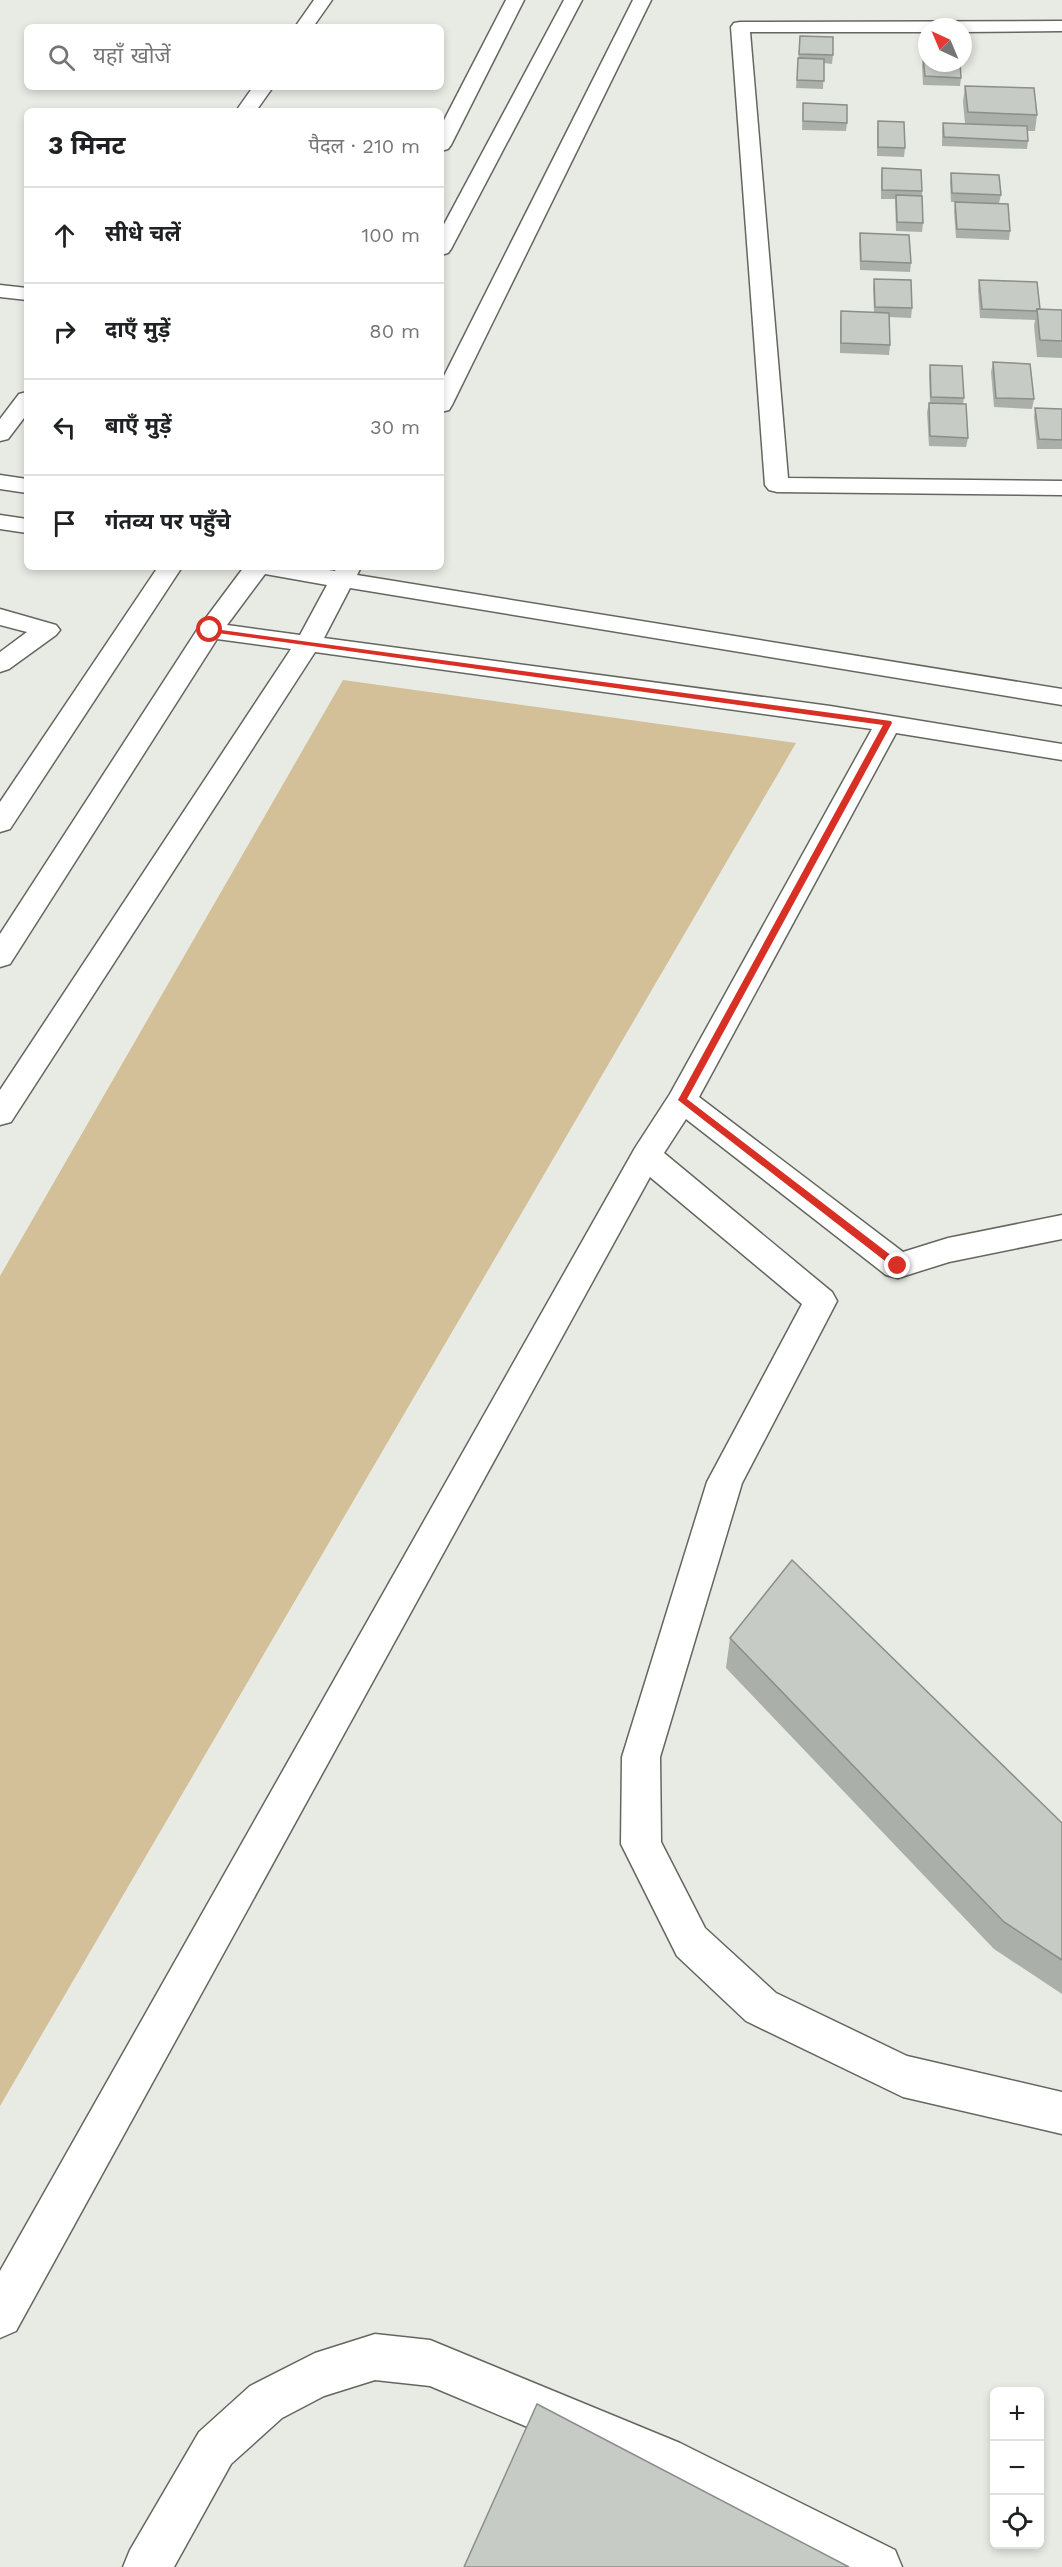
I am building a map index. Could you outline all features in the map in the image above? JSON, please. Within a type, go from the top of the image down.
[{"type":"street","points":[[306,24],[323,0]]},
{"type":"street","points":[[444,139],[509,0]]},
{"type":"street","points":[[444,243],[573,0]]},
{"type":"street","points":[[444,399],[642,0]]},
{"type":"street","points":[[1062,26],[740,27],[777,485],[1062,488]]},
{"type":"street","points":[[248,108],[260,90]]},
{"type":"street","points":[[0,291],[24,294]]},
{"type":"street","points":[[0,434],[24,403]]},
{"type":"street","points":[[0,482],[24,486]]},
{"type":"street","points":[[0,522],[24,526]]},
{"type":"street","points":[[0,823],[168,570]]},
{"type":"street","points":[[0,957],[210,630],[255,570]]},
{"type":"street","points":[[299,570],[345,574],[1062,697]]},
{"type":"street","points":[[0,1114],[308,643],[345,574]]},
{"type":"street","points":[[0,617],[46,630],[0,664]]},
{"type":"street","points":[[210,630],[888,723],[1062,752]]},
{"type":"street","points":[[0,2315],[646,1156],[682,1100],[888,723]]},
{"type":"street","points":[[682,1100],[898,1266],[948,1250],[1062,1227]]},
{"type":"street","points":[[646,1156],[820,1301],[725,1482],[641,1757],[641,1844],[691,1942],[761,2007],[903,2076],[1062,2113]]},
{"type":"street","points":[[147,2567],[215,2448],[266,2402],[315,2376],[375,2357],[430,2363],[663,2460],[878,2567]]},
{"type":"shaded area","points":[[343,680],[796,743],[0,2106],[0,1276]]},
{"type":"building","points":[[800,36],[833,37],[833,55],[799,54]]},
{"type":"building","points":[[798,58],[824,59],[824,81],[797,80]]},
{"type":"building","points":[[925,72],[961,72],[961,78],[925,76]]},
{"type":"building","points":[[965,86],[1034,88],[1037,115],[968,112]]},
{"type":"building","points":[[803,103],[847,105],[847,123],[803,121]]},
{"type":"building","points":[[878,121],[904,122],[905,148],[878,147]]},
{"type":"building","points":[[943,123],[1027,126],[1028,141],[944,137]]},
{"type":"building","points":[[882,168],[921,170],[922,191],[882,190]]},
{"type":"building","points":[[951,173],[999,175],[1001,195],[952,193]]},
{"type":"building","points":[[896,195],[922,196],[923,223],[897,222]]},
{"type":"building","points":[[955,202],[1008,204],[1010,231],[957,229]]},
{"type":"building","points":[[860,233],[909,235],[911,263],[861,261]]},
{"type":"building","points":[[874,279],[911,280],[912,308],[875,307]]},
{"type":"building","points":[[979,280],[1037,282],[1040,309],[1036,311],[982,309]]},
{"type":"building","points":[[1037,309],[1062,310],[1062,341],[1040,340]]},
{"type":"building","points":[[841,311],[889,313],[890,345],[841,343]]},
{"type":"building","points":[[993,362],[1030,364],[1034,399],[996,398]]},
{"type":"building","points":[[930,365],[962,366],[964,398],[931,397]]},
{"type":"building","points":[[929,403],[966,404],[968,438],[930,436]]},
{"type":"building","points":[[1035,408],[1062,409],[1062,440],[1039,439]]},
{"type":"building","points":[[792,1560],[1062,1823],[1062,1960],[1004,1922],[730,1638]]},
{"type":"building","points":[[537,2404],[849,2567],[464,2567]]},
{"type":"route","points":[[210,630],[888,723],[682,1100],[898,1266]]}]
